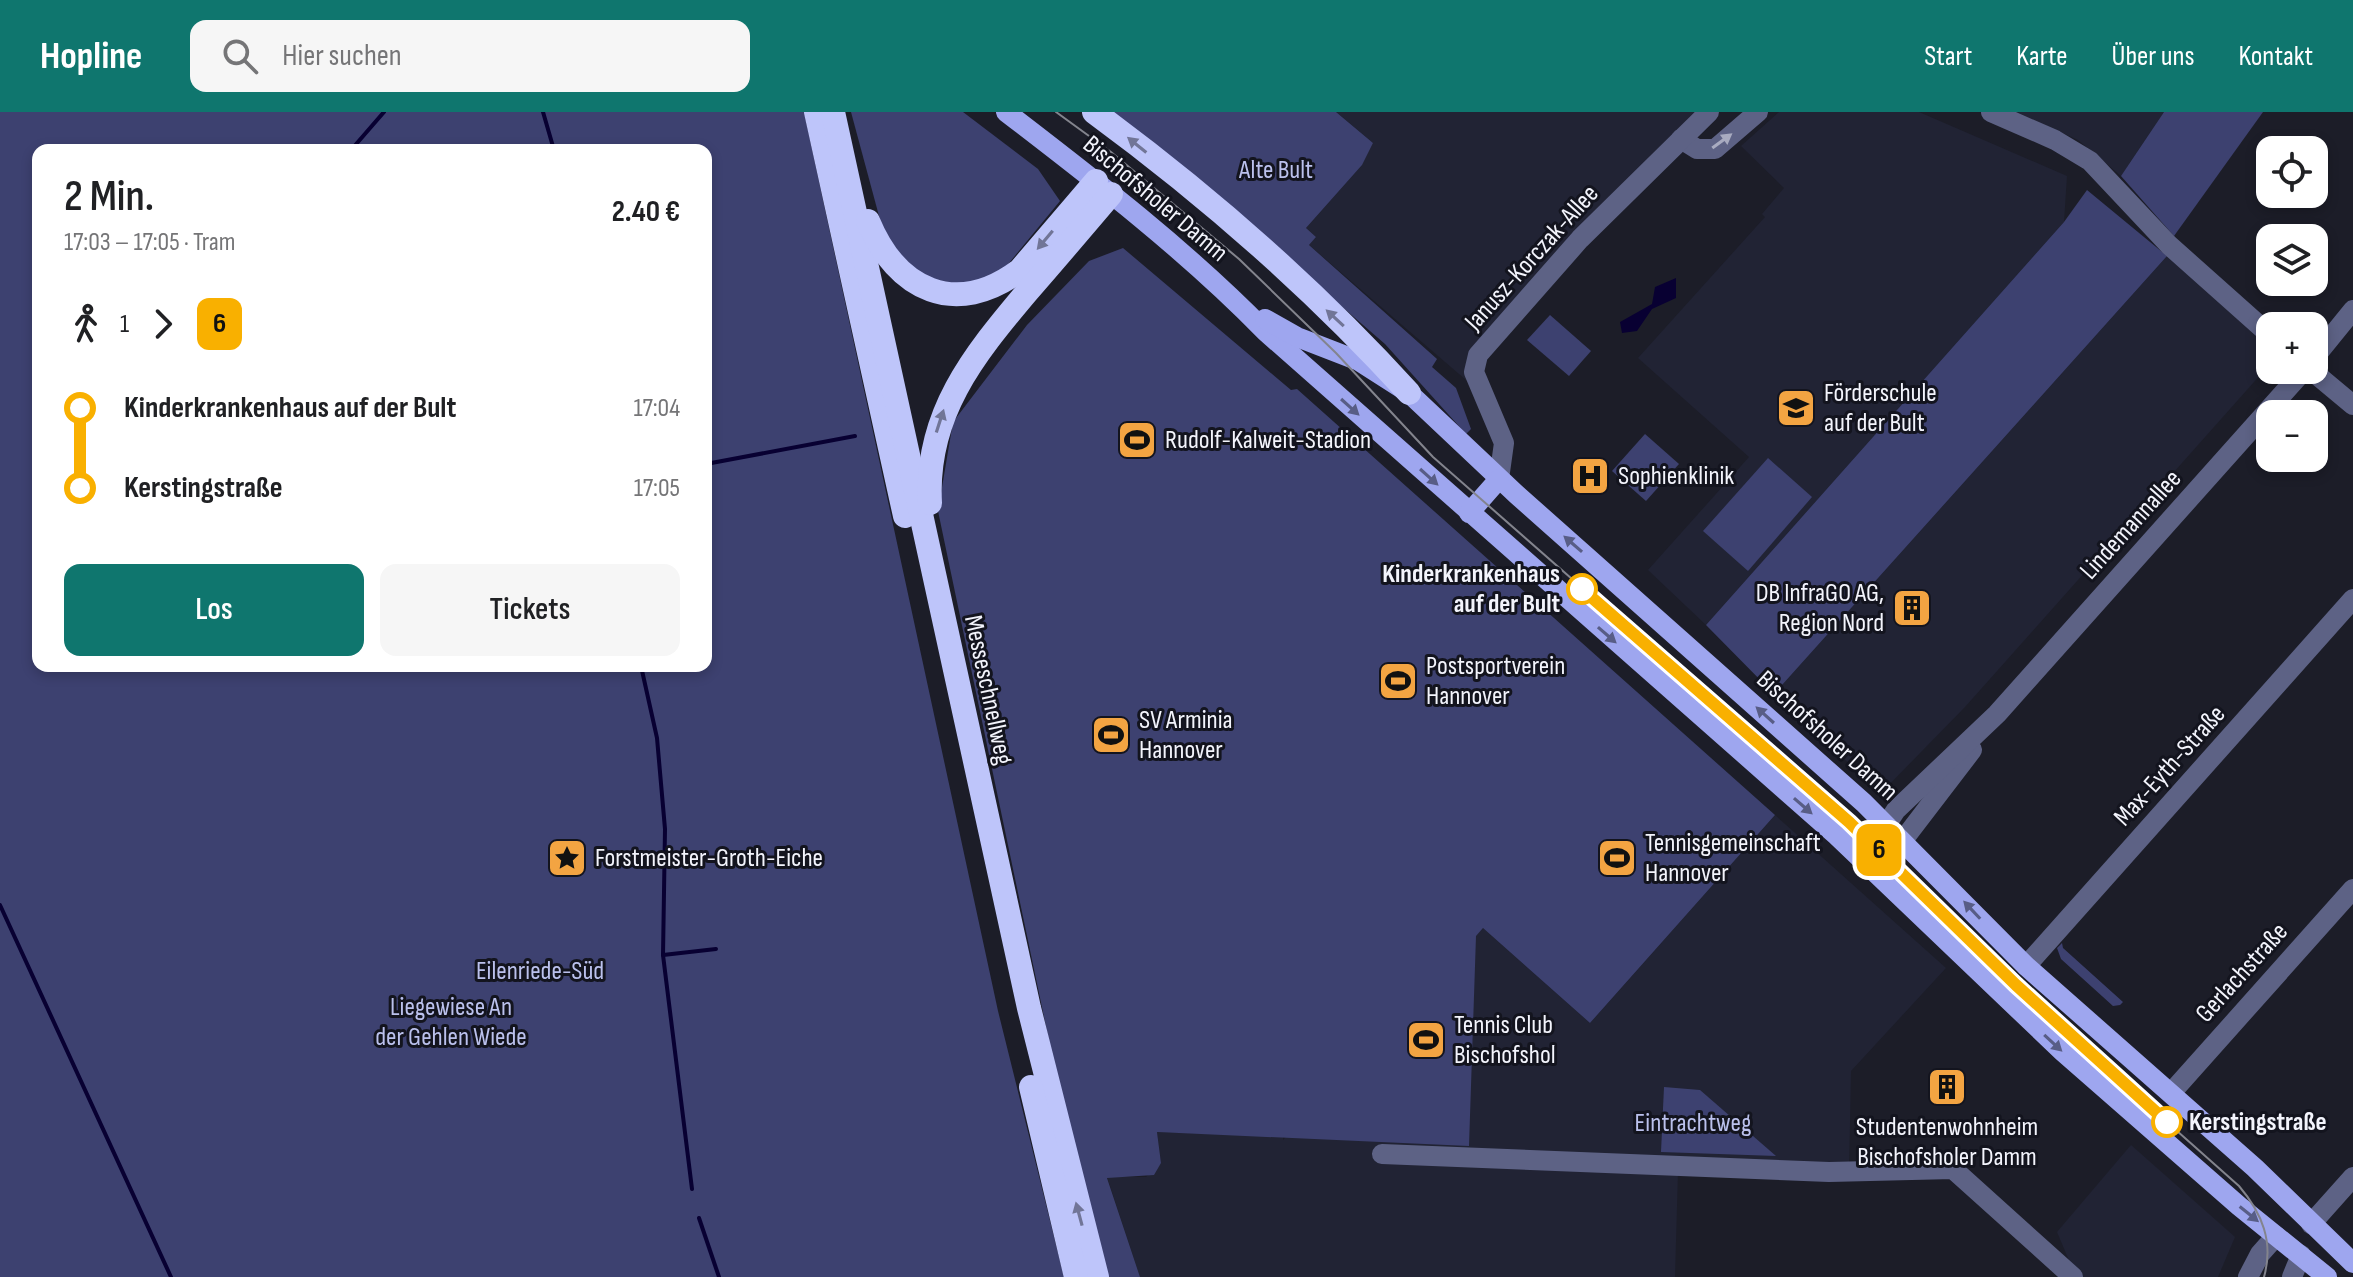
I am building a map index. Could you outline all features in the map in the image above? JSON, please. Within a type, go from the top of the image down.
[{"type":"highway","name":"Messeschnellweg","points":[[816,112],[1020,1041],[1076,1277]]},
{"type":"highway","name":"Messeschnellweg","points":[[833,112],[1032,1022],[1097,1277]]},
{"type":"highway","points":[[1094,112],[1178,178],[1300,284],[1409,393]]},
{"type":"highway","points":[[844,160],[880,248],[911,280],[932,292],[947,294],[992,287],[1020,270],[1104,188]]},
{"type":"highway","points":[[934,570],[929,472],[947,402],[988,338],[1104,188]]},
{"type":"main road","name":"Bischofsholer Damm","points":[[1006,112],[1104,188],[1231,297],[1469,513],[1845,843],[2063,1052],[2327,1277]]},
{"type":"main road","name":"Bischofsholer Damm","points":[[1231,297],[1285,331],[1359,361],[1409,393],[1499,479],[1886,823],[1891,842],[2171,1093],[2353,1263]]},
{"type":"main road","points":[[1469,513],[1499,479]]},
{"type":"main road","points":[[2276,1236],[2311,1224]]},
{"type":"main road","points":[[2301,1255],[2311,1224]]},
{"type":"street","name":"Janusz-Korczak-Allee","points":[[1499,479],[1504,443],[1474,372],[1478,355],[1580,239],[1709,112]]},
{"type":"street","points":[[1681,139],[1697,149],[1715,149],[1758,112]]},
{"type":"street","points":[[1991,112],[2055,140],[2090,161],[2169,245],[2256,323]]},
{"type":"street","points":[[2328,341],[2353,310]]},
{"type":"street","name":"Lindemannallee","points":[[1886,823],[1997,714],[2292,384]]},
{"type":"street","points":[[2328,384],[2353,405]]},
{"type":"street","name":"Max-Eyth-Straße","points":[[2026,966],[2353,599]]},
{"type":"street","name":"Lindemannallee","points":[[1891,842],[1927,812],[1997,714]]},
{"type":"street","points":[[1845,843],[1891,842],[1896,892]]},
{"type":"street","name":"Gerlachstraße","points":[[2171,1093],[2353,889]]},
{"type":"street","points":[[1382,1154],[1829,1172],[1953,1169],[2073,1277]]},
{"type":"street","points":[[2311,1224],[2353,1177]]},
{"type":"street","points":[[2248,1277],[2260,1254],[2276,1236]]},
{"type":"street","points":[[2292,1277],[2301,1255]]},
{"type":"shaded area","points":[[1336,112],[1696,112],[1475,352],[1473,380],[1466,380],[1309,245],[1316,237],[1306,228],[1361,166],[1373,143]]},
{"type":"shaded area","name":"Förderschule auf der Bult","points":[[1779,112],[1919,112],[2067,176],[2064,222],[1706,625],[1648,570],[1749,457],[1638,358],[1765,217],[1762,214],[1784,188],[1741,146]]},
{"type":"shaded area","points":[[2016,112],[2164,112],[2121,176],[2078,140]]},
{"type":"shaded area","points":[[2167,256],[2256,335],[2256,380],[1965,707],[1881,793],[1774,694]]},
{"type":"shaded area","points":[[1676,278],[1676,298],[1652,309],[1637,331],[1622,333],[1620,322],[1652,304],[1655,287]]},
{"type":"shaded area","points":[[1775,815],[1946,968],[1851,1071],[1849,1174],[1678,1172],[1675,1277],[1140,1277],[1107,1177],[1146,1177],[1161,1163],[1157,1132],[1283,1136],[1283,1140],[1483,928],[1590,1023]]},
{"type":"shaded area","points":[[2131,1145],[2235,1237],[2218,1277],[2076,1277],[2057,1232]]},
{"type":"green space","name":"Eilenriede-Süd","points":[[0,112],[804,112],[998,1011],[1064,1277],[0,1277]]},
{"type":"green space","points":[[851,112],[963,112],[1038,169],[1060,201],[1000,274],[984,283],[931,283],[886,242]]},
{"type":"green space","name":"Alte Bult","points":[[1111,112],[1336,112],[1373,143],[1362,165],[1306,228],[1316,237],[1309,245],[1437,359],[1432,367],[1456,388],[1471,429],[1466,434],[1385,344],[1182,168]]},
{"type":"green space","points":[[2164,112],[2263,112],[2174,236],[2121,176]]},
{"type":"green space","points":[[2087,190],[2167,256],[1774,694],[1706,625],[2064,222]]},
{"type":"green space","points":[[1123,248],[1291,390],[1297,389],[1775,815],[1590,1023],[1483,928],[1476,936],[1469,1146],[1157,1132],[1161,1163],[1154,1175],[1107,1178],[1140,1277],[1106,1277],[1070,1141],[938,511],[953,422],[1027,325],[1089,261]]},
{"type":"green space","points":[[1550,315],[1591,351],[1569,376],[1527,340]]},
{"type":"green space","points":[[1645,434],[1679,464],[1646,501],[1612,471]]},
{"type":"green space","points":[[1768,458],[1812,497],[1748,571],[1703,531]]},
{"type":"green space","points":[[2062,943],[2063,948],[2123,1002],[2120,1005],[2113,1006],[2061,959],[2057,948]]},
{"type":"green space","name":"Eintrachtweg","points":[[1664,1087],[1700,1090],[1776,1156],[1661,1152]]},
{"type":"waterway","points":[[356,144],[384,112]]},
{"type":"waterway","points":[[543,112],[552,144]]},
{"type":"waterway","points":[[712,463],[855,436]]},
{"type":"waterway","points":[[642,672],[657,738],[665,829],[663,955],[692,1189]]},
{"type":"waterway","points":[[0,905],[171,1277]]},
{"type":"waterway","points":[[663,955],[716,949]]},
{"type":"waterway","points":[[699,1218],[719,1277]]},
{"type":"tram line","points":[[1056,112],[1111,152],[1239,259],[1336,353],[1433,457],[1849,822],[2052,1020],[2239,1186],[2264,1228],[2268,1252],[2264,1277]]},
{"type":"tram line","name":"6","points":[[1582,589],[1849,822],[2052,1020],[2167,1122]]},
{"type":"place","name":"Förderschule auf der Bult","points":[[1796,408]]},
{"type":"place","name":"Rudolf-Kalweit-Stadion","points":[[1137,440]]},
{"type":"place","name":"Sophienklinik","points":[[1590,476]]},
{"type":"place","name":"Kinderkrankenhaus auf der Bult","points":[[1582,589]]},
{"type":"place","name":"DB InfraGO AG, Region Nord","points":[[1912,608]]},
{"type":"place","name":"Postsportverein Hannover","points":[[1398,681]]},
{"type":"place","name":"SV Arminia Hannover","points":[[1111,735]]},
{"type":"place","name":"Forstmeister-Groth-Eiche","points":[[567,858]]},
{"type":"place","name":"Tennisgemeinschaft Hannover","points":[[1617,858]]},
{"type":"place","name":"Tennis Club Bischofshol","points":[[1426,1040]]},
{"type":"place","name":"Studentenwohnheim Bischofsholer Damm","points":[[1947,1087]]},
{"type":"place","name":"Kerstingstraße","points":[[2167,1122]]},
{"type":"park label","name":"Liegewiese An der Gehlen Wiede","points":[[451,1022]]}]
